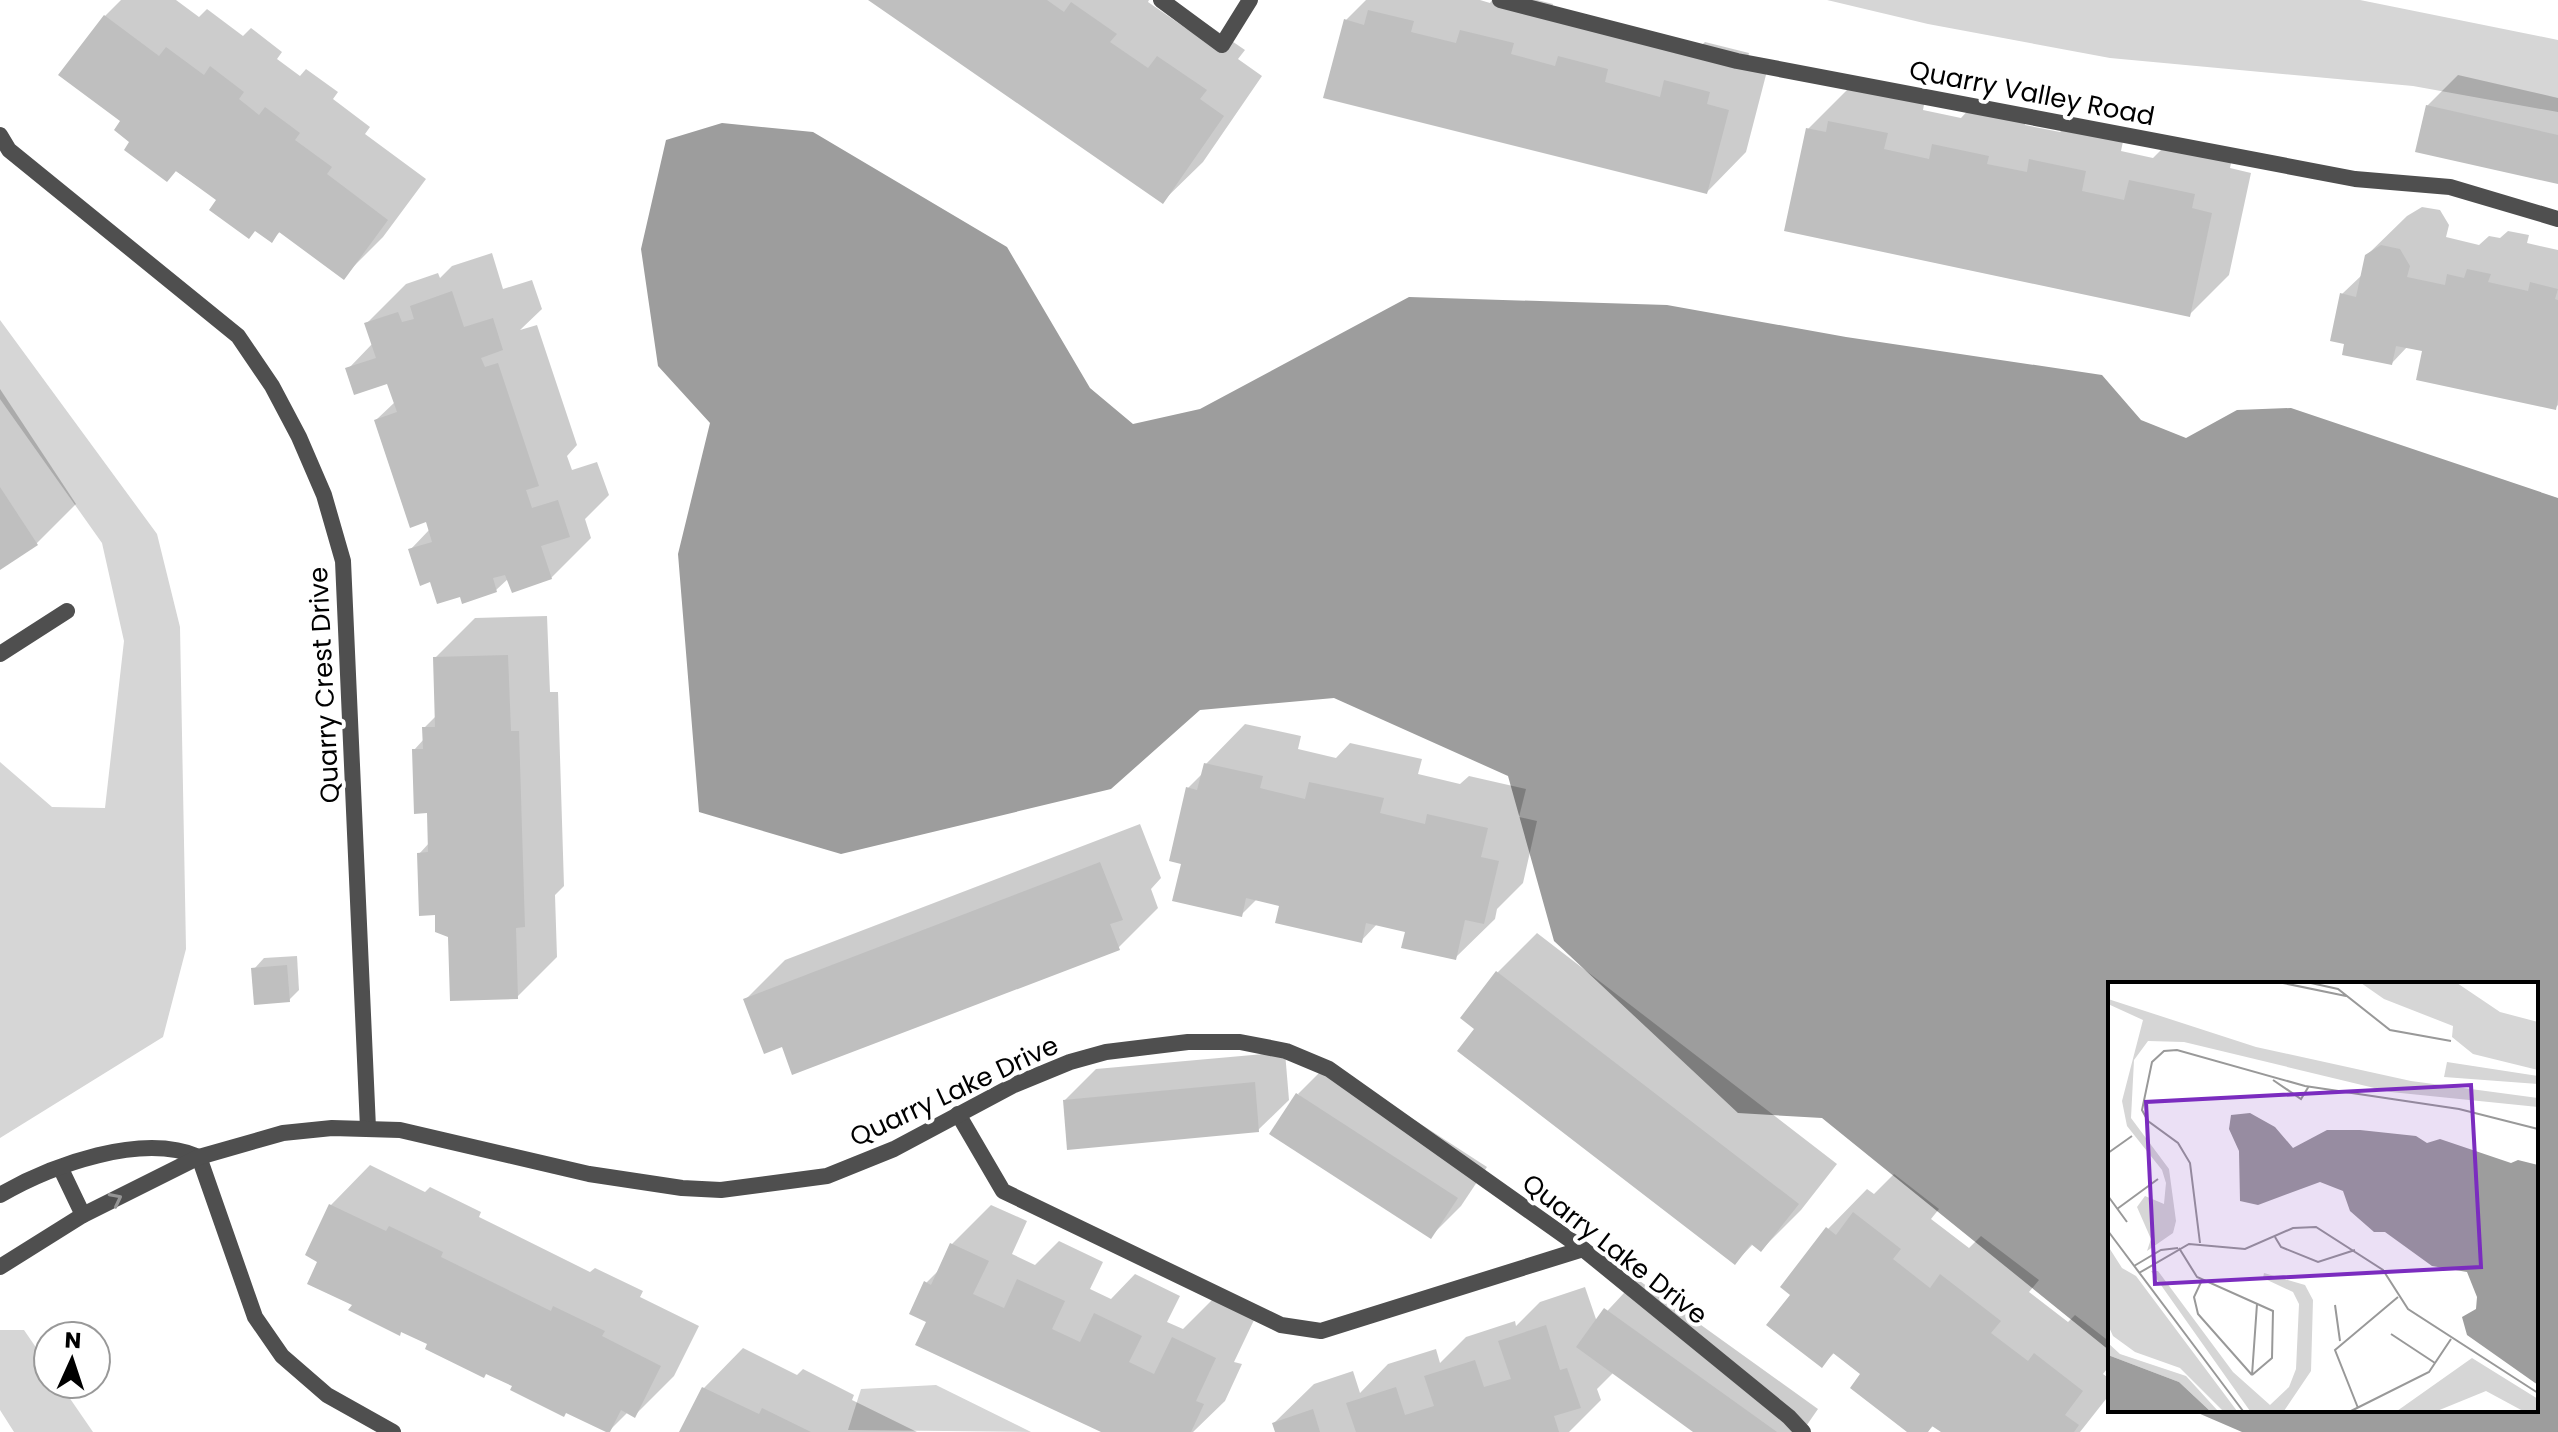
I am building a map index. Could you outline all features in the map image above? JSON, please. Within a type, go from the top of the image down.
[{"type":"street","points":[[1161,0],[1222,45],[1250,0]]},
{"type":"street","name":"Quarry Valley Road","points":[[1500,0],[1737,61],[2355,179],[2450,187],[2558,219]]},
{"type":"street","name":"Quarry Crest Drive","points":[[0,135],[9,150],[238,336],[272,386],[299,437],[324,495],[343,561],[368,1128]]},
{"type":"street","points":[[0,654],[67,611]]},
{"type":"street","name":"Quarry Lake Drive","points":[[0,1267],[83,1215],[199,1157],[283,1133],[332,1128],[400,1130],[589,1174],[682,1188],[721,1190],[827,1176],[894,1149],[1014,1085],[1070,1062],[1106,1052],[1188,1042],[1240,1042],[1286,1051],[1329,1069],[1583,1249],[1789,1417],[1803,1432]]},
{"type":"street","points":[[958,1114],[1003,1191],[1281,1325],[1321,1331],[1583,1249]]},
{"type":"street","points":[[0,1195],[108,1153],[153,1146],[182,1149],[199,1157],[255,1317],[282,1356],[366,1426],[393,1432]]},
{"type":"street","points":[[61,1169],[83,1215]]},
{"type":"shaded area","points":[[1827,0],[2360,0],[2558,40],[2558,112],[2413,86],[2110,58],[1928,24]]},
{"type":"shaded area","points":[[722,123],[813,132],[1007,247],[1090,388],[1133,424],[1200,409],[1409,297],[1667,305],[1846,337],[2102,375],[2141,420],[2186,438],[2237,410],[2291,408],[2558,498],[2558,1432],[2242,1432],[2196,1412],[2538,1412],[2538,982],[2108,982],[2108,1349],[1822,1118],[1738,1113],[1554,941],[1508,776],[1334,698],[1200,710],[1111,789],[841,854],[699,812],[678,554],[710,423],[658,366],[641,249],[666,140]]},
{"type":"shaded area","points":[[0,320],[157,534],[180,627],[186,949],[163,1037],[0,1138],[0,762],[52,807],[105,808],[124,641],[102,543],[0,399]]},
{"type":"shaded area","points":[[0,1330],[24,1330],[32,1342],[32,1400],[71,1400],[93,1432],[14,1432],[0,1410]]},
{"type":"shaded area","points":[[936,1385],[1031,1432],[848,1430],[861,1389]]},
{"type":"building","points":[[868,0],[1047,0],[1064,12],[1071,2],[1117,34],[1110,42],[1148,68],[1157,56],[1207,90],[1200,99],[1224,116],[1163,204]]},
{"type":"building","points":[[1368,10],[1414,21],[1411,32],[1456,43],[1460,30],[1514,43],[1511,54],[1555,66],[1558,56],[1608,69],[1605,82],[1660,97],[1664,80],[1710,92],[1707,104],[1729,110],[1707,194],[1323,98],[1344,19],[1364,25]]},
{"type":"building","points":[[104,15],[159,56],[166,47],[204,75],[210,66],[244,92],[239,99],[259,115],[265,107],[300,133],[295,140],[332,167],[327,174],[388,220],[344,280],[279,232],[272,243],[255,231],[249,239],[209,210],[216,200],[176,171],[167,182],[124,150],[129,142],[114,130],[120,121],[58,75]]},
{"type":"building","points":[[2426,105],[2558,135],[2558,184],[2415,152]]},
{"type":"building","points":[[1828,121],[1888,133],[1884,149],[1929,159],[1932,144],[1989,156],[1987,164],[2027,172],[2029,159],[2086,171],[2082,191],[2124,200],[2129,180],[2195,194],[2192,208],[2212,213],[2190,317],[1784,231],[1806,128],[1826,132]]},
{"type":"building","points":[[2381,245],[2400,249],[2410,266],[2407,277],[2445,285],[2447,274],[2464,278],[2467,269],[2491,274],[2488,282],[2528,291],[2530,282],[2558,289],[2555,299],[2558,300],[2556,410],[2416,380],[2422,351],[2396,346],[2392,365],[2342,355],[2344,344],[2330,341],[2340,293],[2356,297],[2365,255]]},
{"type":"building","points":[[452,291],[464,327],[493,318],[503,350],[481,358],[485,367],[498,363],[539,486],[526,490],[532,508],[558,500],[570,537],[541,546],[552,579],[512,593],[505,575],[493,578],[497,592],[462,604],[460,597],[437,604],[430,582],[420,586],[408,549],[432,542],[426,522],[410,528],[374,420],[397,412],[387,384],[354,395],[345,368],[376,358],[364,323],[398,312],[402,322],[414,319],[410,306]]},
{"type":"building","points":[[0,487],[38,545],[0,570]]},
{"type":"building","points":[[508,655],[511,731],[519,731],[525,927],[516,928],[518,999],[450,1001],[448,937],[435,932],[435,915],[419,916],[417,853],[428,852],[427,813],[414,814],[412,749],[423,749],[422,727],[435,727],[433,657]]},
{"type":"building","points":[[1204,763],[1263,776],[1260,788],[1305,799],[1309,782],[1384,798],[1380,813],[1425,824],[1427,814],[1488,828],[1481,857],[1499,861],[1484,924],[1465,920],[1456,960],[1401,948],[1405,932],[1366,923],[1362,943],[1275,923],[1279,906],[1246,898],[1242,917],[1172,901],[1181,864],[1169,861],[1186,787],[1197,790]]},
{"type":"building","points":[[1100,862],[1123,920],[1110,924],[1120,950],[792,1075],[782,1047],[764,1054],[743,999]]},
{"type":"building","points":[[287,965],[290,1002],[254,1005],[251,968]]},
{"type":"building","points":[[1496,971],[1799,1204],[1761,1252],[1751,1244],[1735,1265],[1457,1051],[1474,1029],[1460,1018]]},
{"type":"building","points":[[1255,1082],[1259,1132],[1067,1150],[1063,1100]]},
{"type":"building","points":[[1296,1093],[1458,1198],[1431,1239],[1269,1134]]},
{"type":"building","points":[[329,1204],[386,1231],[389,1226],[443,1252],[441,1257],[551,1311],[553,1306],[605,1331],[602,1336],[661,1366],[635,1418],[621,1410],[610,1432],[606,1432],[566,1413],[564,1417],[510,1390],[512,1386],[486,1374],[484,1378],[425,1349],[427,1344],[401,1332],[400,1336],[348,1310],[352,1305],[307,1284],[317,1262],[305,1255]]},
{"type":"building","points":[[1853,1212],[1901,1249],[1893,1259],[1930,1288],[1940,1274],[2001,1321],[1991,1333],[2028,1361],[2034,1353],[2083,1391],[2065,1415],[2079,1425],[2074,1432],[1941,1432],[1932,1426],[1928,1432],[1907,1432],[1850,1388],[1860,1374],[1833,1353],[1822,1368],[1766,1325],[1790,1295],[1780,1287],[1826,1227],[1836,1235]]},
{"type":"building","points":[[950,1243],[989,1261],[973,1294],[1004,1308],[1017,1279],[1065,1301],[1052,1329],[1080,1342],[1094,1313],[1142,1336],[1129,1362],[1154,1374],[1172,1337],[1216,1358],[1196,1401],[1204,1404],[1191,1432],[1101,1432],[915,1345],[926,1322],[909,1314],[924,1281],[931,1285]]},
{"type":"building","points":[[1604,1308],[1777,1432],[1693,1432],[1576,1347]]},
{"type":"building","points":[[1546,1325],[1560,1370],[1567,1368],[1581,1408],[1554,1416],[1559,1432],[1356,1432],[1346,1403],[1396,1387],[1405,1415],[1434,1406],[1424,1376],[1475,1360],[1484,1387],[1511,1379],[1498,1341]]},
{"type":"building","points":[[702,1387],[759,1414],[762,1408],[811,1432],[679,1432]]},
{"type":"building","points":[[1313,1409],[1320,1432],[1275,1432],[1272,1423]]}]
